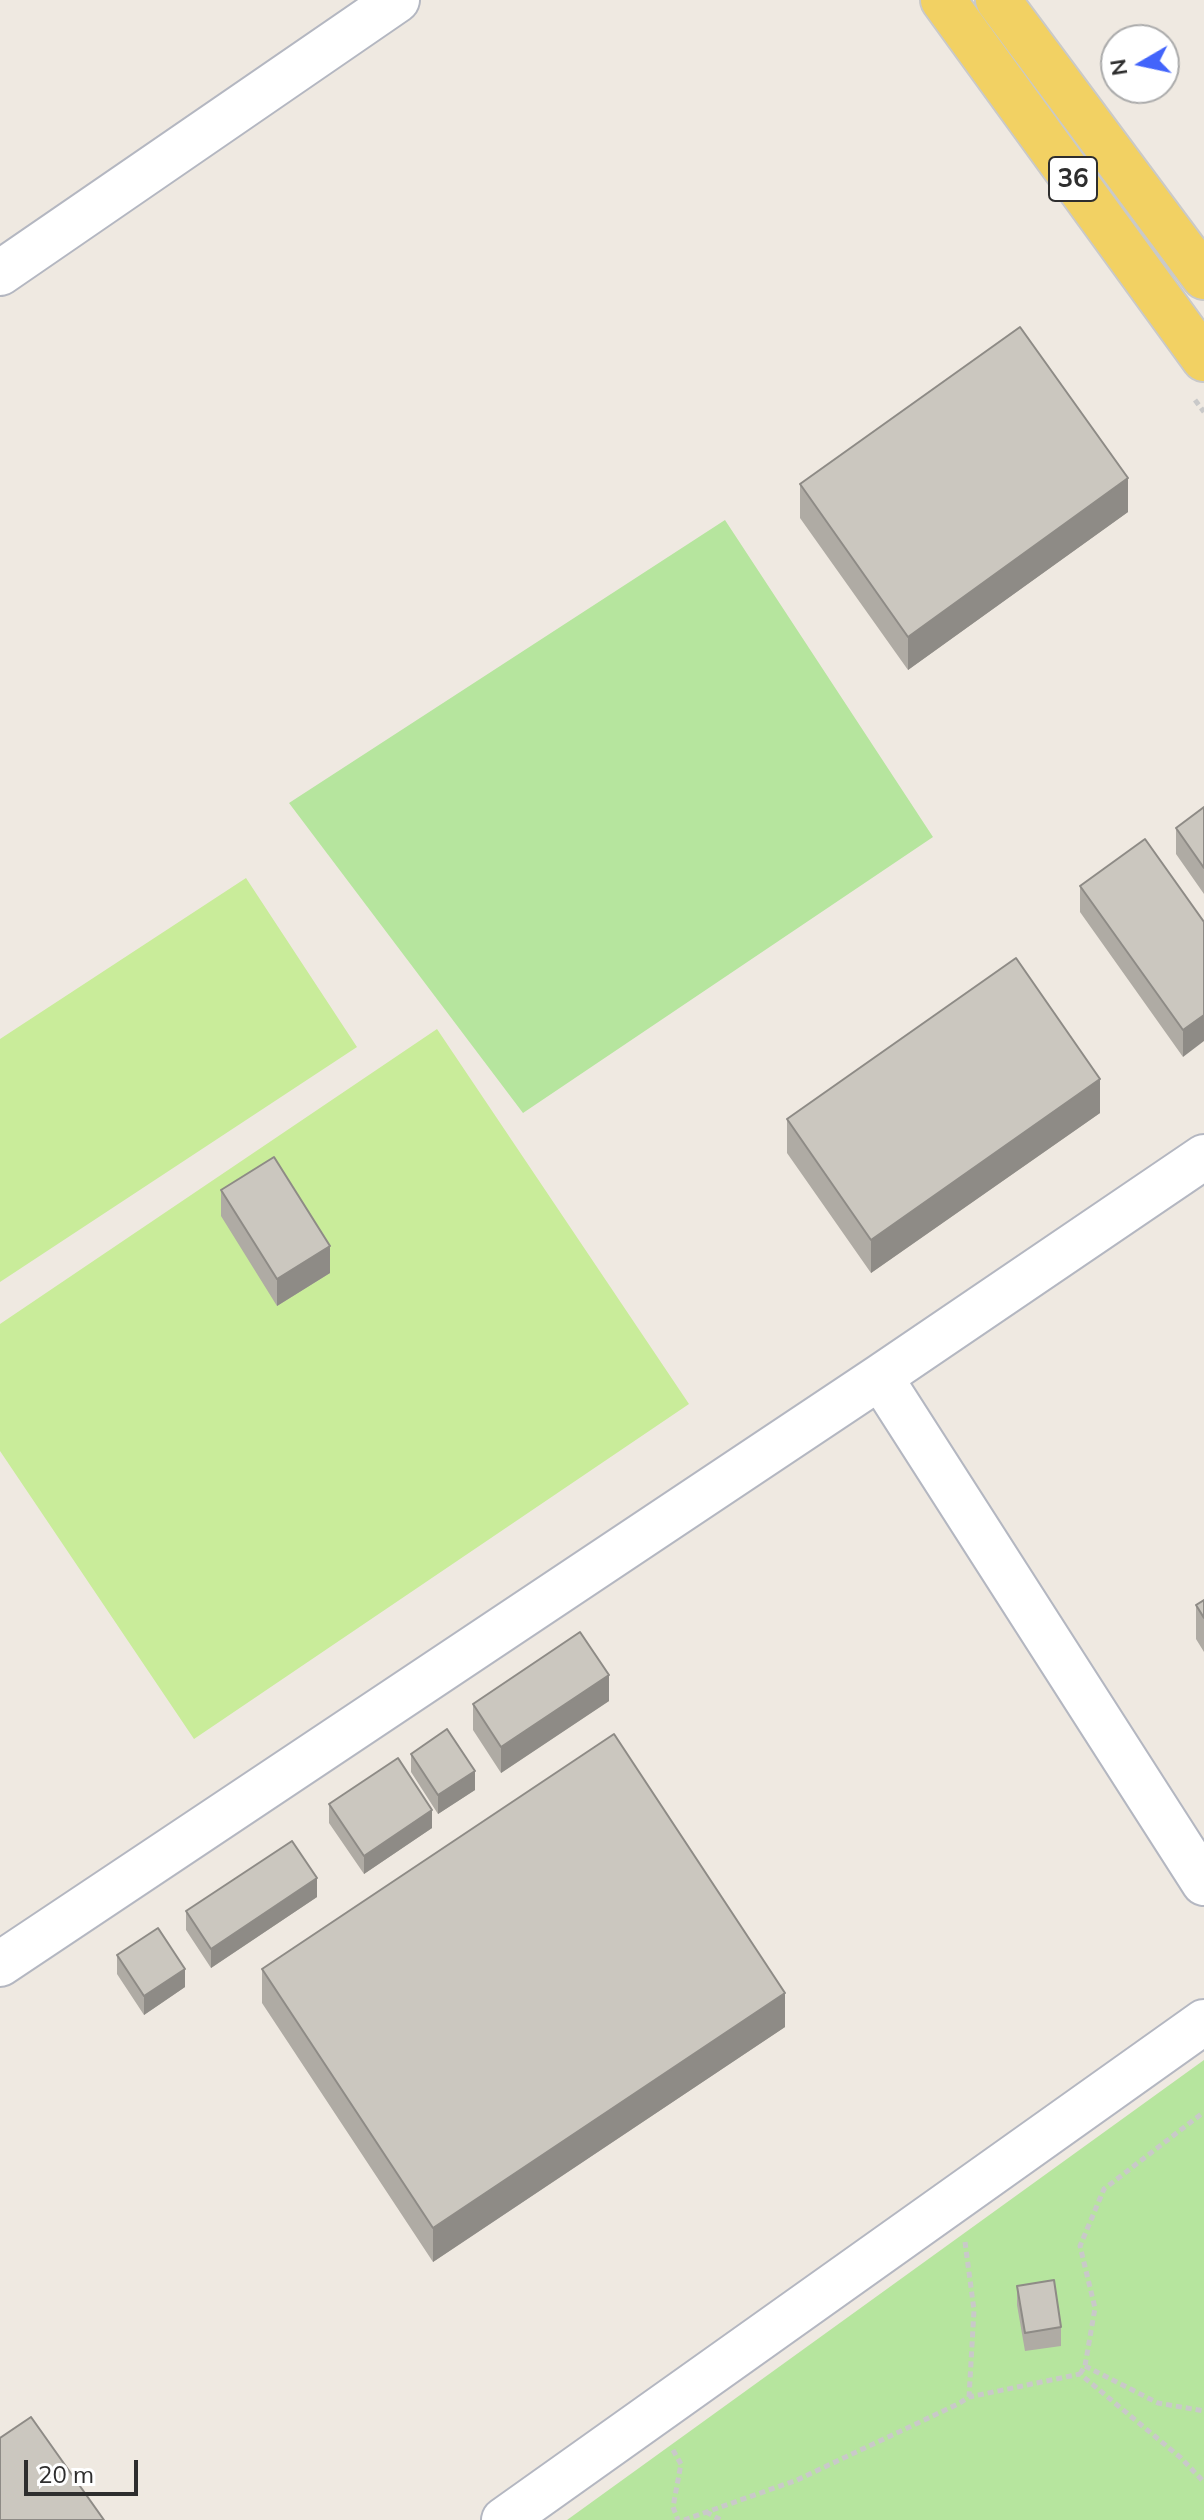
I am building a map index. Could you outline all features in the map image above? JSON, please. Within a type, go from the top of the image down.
[{"type":"main road","name":"36","points":[[943,0],[1204,359]]},
{"type":"main road","name":"36","points":[[998,0],[1204,277]]},
{"type":"street","points":[[0,273],[397,0]]},
{"type":"street","points":[[0,1964],[1204,1157]]},
{"type":"street","points":[[880,1377],[1204,1883]]},
{"type":"street","points":[[504,2520],[1204,2022]]},
{"type":"path","points":[[669,2443],[681,2464],[673,2507],[681,2520],[797,2480],[969,2397],[1080,2374],[1085,2366],[1095,2308],[1080,2246],[1104,2189],[1204,2112]]},
{"type":"path","points":[[963,2234],[974,2310],[969,2397]]},
{"type":"path","points":[[1085,2366],[1158,2403],[1204,2411]]},
{"type":"path","points":[[1080,2374],[1181,2458],[1204,2482]]},
{"type":"path","points":[[706,2512],[721,2520]]},
{"type":"green space","points":[[725,520],[933,837],[523,1113],[289,803]]},
{"type":"green space","points":[[246,878],[357,1047],[0,1282],[0,1039]]},
{"type":"green space","points":[[437,1029],[689,1404],[194,1739],[0,1451],[0,1324]]},
{"type":"green space","points":[[1204,2060],[1204,2520],[567,2520]]},
{"type":"building","points":[[1020,327],[1128,478],[908,637],[800,484]]},
{"type":"building","points":[[1204,807],[1204,868],[1176,828]]},
{"type":"building","points":[[1145,839],[1204,922],[1204,1015],[1183,1030],[1080,886]]},
{"type":"building","points":[[1016,958],[1100,1079],[871,1240],[787,1119]]},
{"type":"building","points":[[274,1157],[330,1246],[277,1279],[221,1190]]},
{"type":"building","points":[[1204,1600],[1204,1618],[1196,1605]]},
{"type":"building","points":[[580,1632],[609,1675],[501,1747],[473,1704]]},
{"type":"building","points":[[447,1729],[475,1771],[438,1795],[411,1754]]},
{"type":"building","points":[[614,1734],[785,1993],[433,2228],[262,1969]]},
{"type":"building","points":[[398,1758],[432,1810],[364,1856],[329,1804]]},
{"type":"building","points":[[292,1841],[317,1878],[211,1949],[186,1911]]},
{"type":"building","points":[[158,1928],[185,1969],[144,1996],[117,1955]]},
{"type":"building","points":[[1054,2280],[1061,2327],[1025,2333],[1017,2286]]},
{"type":"building","points":[[31,2417],[104,2520],[0,2520],[0,2438]]}]
